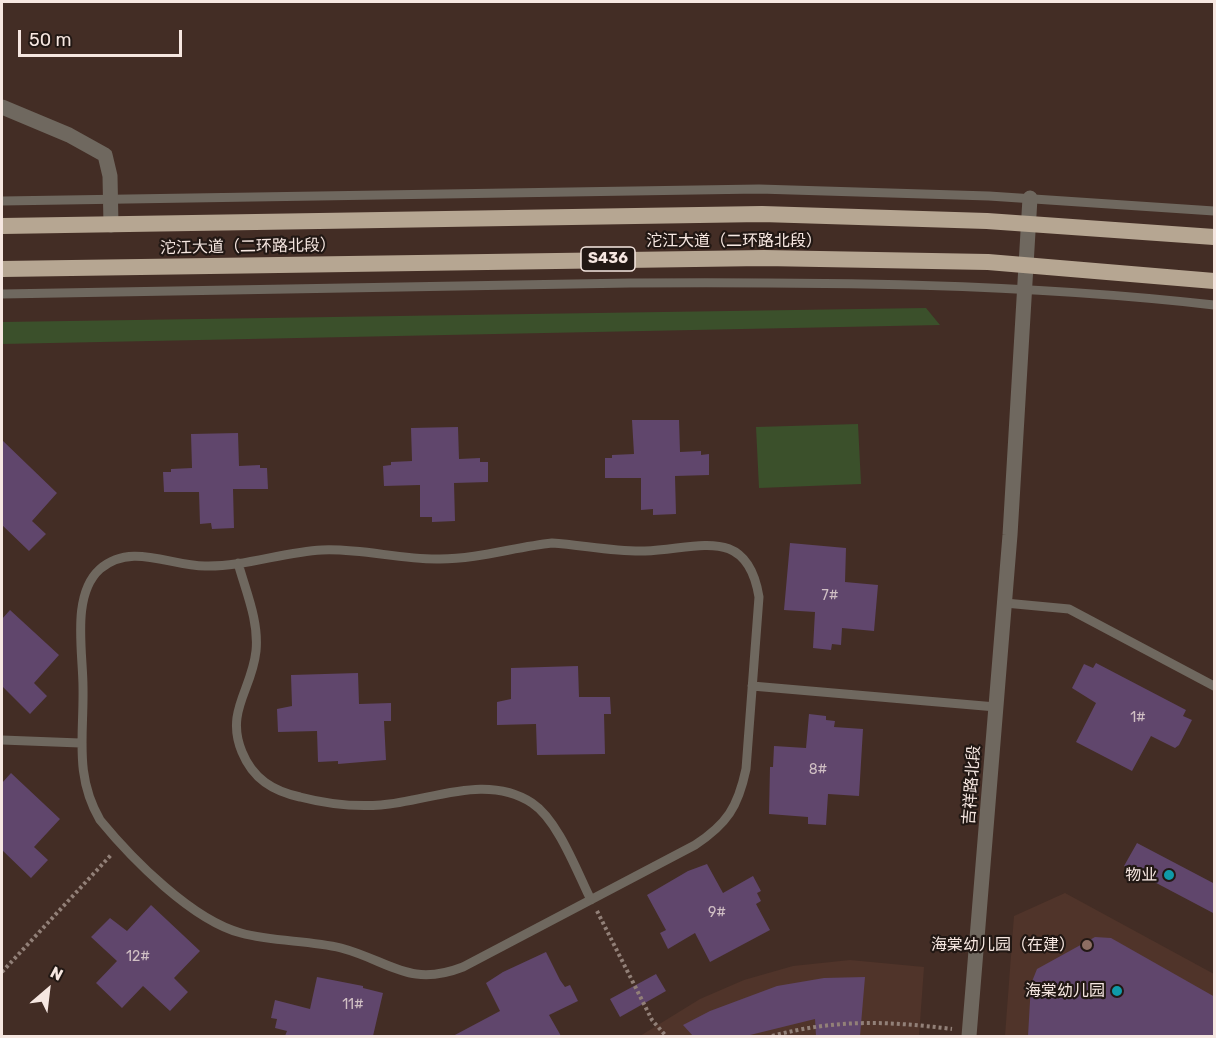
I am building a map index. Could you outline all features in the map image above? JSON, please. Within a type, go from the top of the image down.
[{"type":"highway","name":"沱江大道（二环路北段）","points":[[2,226],[762,214],[1029,224],[1215,237]]},
{"type":"highway","name":"沱江大道（二环路北段）","points":[[2,268],[764,258],[1026,265],[1215,281]]},
{"type":"street","points":[[2,107],[69,135],[105,155],[110,176],[111,225]]},
{"type":"street","name":"吉祥路北段","points":[[970,1034],[1010,535],[1030,198]]},
{"type":"lane","points":[[2,201],[759,189],[1030,198],[1215,211]]},
{"type":"lane","points":[[2,294],[755,282],[1025,290],[1133,296],[1215,305]]},
{"type":"lane","points":[[552,543],[644,551],[709,543],[725,547],[739,556],[750,568],[757,581],[759,597],[746,769],[742,788],[727,819],[714,832],[694,845],[463,967],[442,975],[422,976],[403,972],[341,949],[317,943],[264,938],[219,924],[182,901],[100,820],[91,804],[82,770],[80,743],[83,698],[83,600],[90,583],[99,570],[112,561],[135,555],[203,566],[238,563],[323,550],[346,549],[440,559],[552,543]]},
{"type":"lane","points":[[238,563],[256,633],[251,672],[236,717],[236,735],[250,770],[267,785],[284,794],[347,806],[383,805],[473,790],[498,790],[515,795],[534,804],[549,819],[591,900]]},
{"type":"lane","points":[[1005,603],[1070,609],[1215,686]]},
{"type":"lane","points":[[752,686],[996,707]]},
{"type":"lane","points":[[2,740],[80,743]]},
{"type":"path","points":[[2,972],[122,843]]},
{"type":"path","points":[[591,900],[652,1020],[666,1036]]},
{"type":"path","points":[[772,1036],[814,1026],[891,1022],[970,1034]]},
{"type":"shaded area","name":"海棠幼儿园（在建）","points":[[1065,893],[1214,974],[1214,1036],[1005,1036],[1014,916]]},
{"type":"shaded area","points":[[850,960],[924,967],[919,1036],[640,1036],[700,999],[744,980],[793,966]]},
{"type":"green space","points":[[926,308],[940,325],[2,344],[2,322]]},
{"type":"green space","points":[[858,424],[861,484],[759,488],[756,427]]},
{"type":"building","points":[[632,420],[679,420],[680,452],[701,451],[701,455],[709,454],[709,475],[675,476],[676,514],[653,515],[653,509],[641,510],[641,478],[605,478],[605,458],[612,458],[612,455],[634,454]]},
{"type":"building","points":[[458,427],[459,459],[480,458],[480,462],[488,462],[488,482],[454,483],[455,521],[432,522],[432,517],[420,517],[420,485],[384,486],[383,466],[391,465],[391,462],[412,461],[411,428]]},
{"type":"building","points":[[238,433],[239,466],[260,465],[260,468],[267,468],[268,489],[233,489],[234,528],[212,529],[211,523],[200,524],[199,492],[164,492],[163,472],[171,472],[171,469],[192,468],[191,434]]},
{"type":"building","points":[[2,440],[57,493],[32,521],[46,534],[29,551],[2,525]]},
{"type":"building","points":[[790,543],[846,548],[845,582],[878,585],[874,631],[842,628],[841,645],[832,644],[831,650],[813,648],[815,612],[784,610]]},
{"type":"building","points":[[10,610],[59,655],[34,683],[47,696],[30,714],[2,686],[2,619]]},
{"type":"building","points":[[1096,663],[1186,710],[1183,716],[1192,720],[1179,745],[1175,748],[1151,736],[1132,771],[1076,742],[1096,703],[1072,688],[1084,664],[1093,668]]},
{"type":"building","points":[[578,666],[579,697],[610,697],[611,714],[604,714],[605,754],[537,755],[536,724],[497,725],[497,702],[511,699],[511,668]]},
{"type":"building","points":[[358,673],[359,704],[391,703],[391,721],[384,721],[386,760],[338,764],[338,761],[318,762],[317,731],[278,732],[277,709],[292,706],[291,675]]},
{"type":"building","points":[[809,714],[826,716],[826,720],[835,721],[834,727],[863,729],[859,796],[828,794],[826,825],[808,824],[808,817],[769,814],[770,767],[773,767],[774,746],[806,748]]},
{"type":"building","points":[[11,773],[60,819],[34,847],[48,860],[31,878],[2,850],[2,783]]},
{"type":"building","name":"物业","points":[[1137,843],[1215,884],[1215,914],[1124,866]]},
{"type":"building","points":[[707,864],[723,893],[753,876],[761,891],[757,893],[761,901],[756,904],[770,930],[710,962],[695,933],[668,949],[660,933],[666,930],[647,895],[688,871]]},
{"type":"building","points":[[151,905],[200,951],[174,978],[188,992],[170,1011],[143,986],[122,1008],[96,983],[117,961],[91,937],[110,918],[127,931]]},
{"type":"building","name":"海棠幼儿园（在建）","points":[[1095,937],[1111,938],[1215,997],[1215,1036],[1028,1036],[1031,984],[1037,969]]},
{"type":"building","points":[[546,952],[560,980],[565,987],[570,985],[578,1001],[549,1015],[561,1036],[453,1036],[500,1011],[486,983],[503,972]]},
{"type":"building","points":[[656,974],[666,991],[620,1017],[610,999]]},
{"type":"building","points":[[317,977],[363,986],[363,988],[383,993],[373,1036],[285,1036],[287,1031],[275,1028],[277,1019],[271,1018],[275,1000],[310,1009]]},
{"type":"building","points":[[865,977],[860,1036],[816,1036],[815,1019],[746,1036],[693,1036],[683,1025],[710,1011],[777,986],[824,978]]},
{"type":"place","name":"物业","points":[[1169,875]]},
{"type":"place","name":"海棠幼儿园（在建）","points":[[1087,945]]},
{"type":"place","name":"海棠幼儿园","points":[[1117,991]]}]
